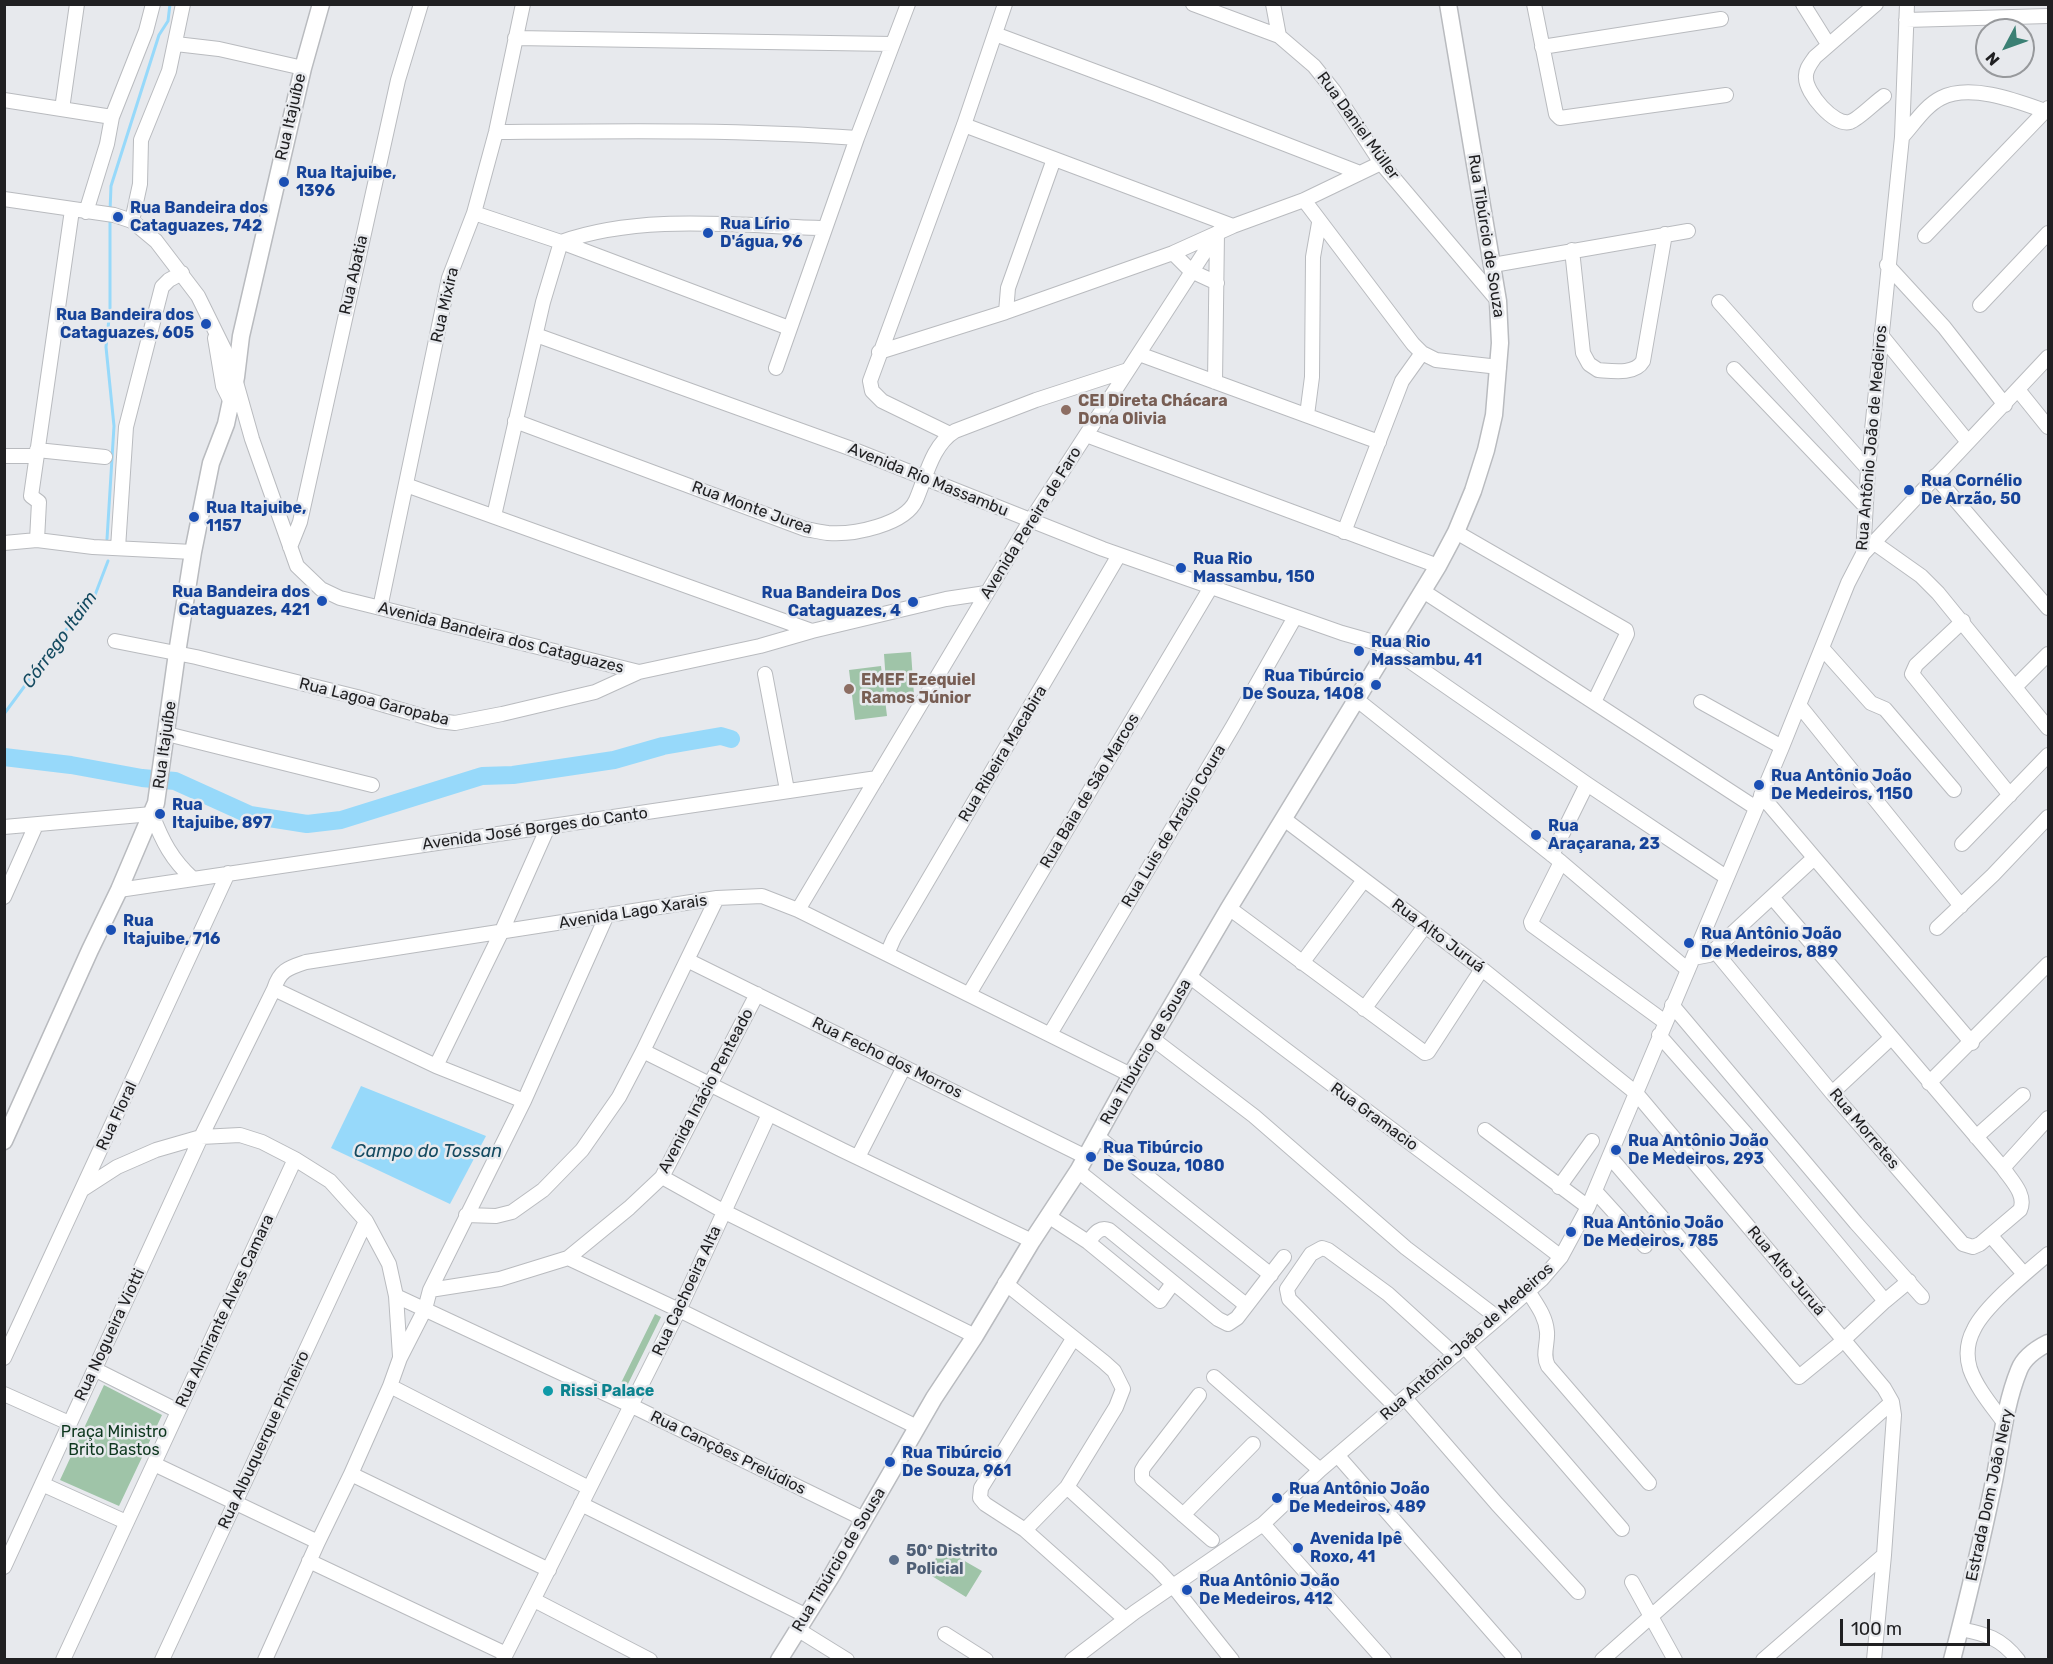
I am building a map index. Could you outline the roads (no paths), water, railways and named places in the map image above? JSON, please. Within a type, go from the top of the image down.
[{"type":"main road","name":"Rua Itajuíbe","points":[[5,1139],[119,890],[159,794],[177,653],[211,463],[213,435],[230,388],[303,68],[321,4]]},
{"type":"main road","name":"Rua Tibúrcio de Souza","points":[[1438,566],[1456,532],[1486,450],[1494,415],[1499,367],[1498,301],[1493,265],[1448,4]]},
{"type":"main road","name":"Rua Itajuíbe","points":[[230,388],[230,361],[241,336]]},
{"type":"main road","name":"Rua Tibúrcio de Sousa","points":[[779,1659],[1005,1283],[1082,1164],[1131,1075],[1229,908],[1438,566]]},
{"type":"main road","name":"Estrada Dom João Nery","points":[[1952,1659],[2019,1369],[2031,1354],[2049,1343]]},
{"type":"street","points":[[62,109],[77,4]]},
{"type":"street","points":[[37,540],[39,502],[31,495],[36,453],[85,212],[106,144],[111,117],[146,31],[153,4]]},
{"type":"street","points":[[132,221],[141,178],[141,141],[167,77],[183,4]]},
{"type":"street","name":"Rua Abatia","points":[[290,547],[300,522],[398,80],[421,4]]},
{"type":"street","name":"Rua Mixira","points":[[380,609],[449,278],[474,213],[496,132],[523,4]]},
{"type":"street","points":[[776,368],[857,138],[908,4]]},
{"type":"street","points":[[1005,4],[964,125],[879,352],[870,381],[872,391],[882,401],[950,434],[1036,400],[1128,370]]},
{"type":"street","points":[[1194,5],[1279,36],[1274,4]]},
{"type":"street","points":[[1534,4],[1556,114],[1560,118],[1726,95]]},
{"type":"street","points":[[1803,4],[1828,44]]},
{"type":"street","points":[[1876,4],[1828,44],[1809,65],[1805,78],[1812,95],[1830,116],[1843,123],[1853,121],[1884,96]]},
{"type":"street","name":"Rua Antônio João de Medeiros","points":[[1072,1659],[1173,1586],[1217,1545],[1263,1524],[1320,1470],[1528,1291],[1561,1257],[1588,1207],[1782,747],[1848,583],[1863,554],[1868,469],[1887,265],[1902,137],[1907,4]]},
{"type":"street","points":[[1906,20],[2049,16]]},
{"type":"street","points":[[1542,47],[1721,19]]},
{"type":"street","points":[[995,34],[1360,173]]},
{"type":"street","name":"Rua Daniel Müller","points":[[1279,36],[1314,66],[1335,91],[1381,163],[1498,301]]},
{"type":"street","points":[[515,38],[892,44]]},
{"type":"street","points":[[176,44],[219,49],[303,68]]},
{"type":"street","points":[[1902,137],[1930,105],[1953,93],[1991,95],[2047,109],[1925,236]]},
{"type":"street","points":[[4,100],[111,117]]},
{"type":"street","points":[[964,125],[1233,226]]},
{"type":"street","points":[[496,132],[708,132],[857,138]]},
{"type":"street","points":[[1006,312],[1008,288],[1054,159]]},
{"type":"street","points":[[879,352],[1006,312],[1173,253],[1233,226],[1304,200],[1381,163]]},
{"type":"street","name":"Avenida Bandeira dos Cataguazes","points":[[4,198],[114,215],[132,221],[156,241],[182,273],[198,296],[230,361]]},
{"type":"street","points":[[1304,200],[1422,353],[1436,360],[1499,367]]},
{"type":"street","points":[[474,213],[561,242],[789,328]]},
{"type":"street","points":[[1307,415],[1312,377],[1313,256],[1320,222]]},
{"type":"street","points":[[561,242],[606,229],[656,224],[825,228]]},
{"type":"street","points":[[1493,265],[1688,231]]},
{"type":"street","points":[[1215,382],[1217,233]]},
{"type":"street","name":"Avenida Pereira de Faro","points":[[798,910],[1030,521],[1217,233]]},
{"type":"street","points":[[1980,304],[2049,233]]},
{"type":"street","points":[[1572,250],[1578,317],[1588,364],[1598,370],[1637,369],[1643,361],[1665,234]]},
{"type":"street","points":[[494,516],[536,335],[561,242]]},
{"type":"street","points":[[1173,253],[1191,272],[1217,283]]},
{"type":"street","points":[[1887,265],[1944,327],[2005,405]]},
{"type":"street","points":[[116,548],[125,436],[130,404],[162,287],[182,273]]},
{"type":"street","points":[[1719,302],[1868,469]]},
{"type":"street","name":"Avenida Bandeira dos Cataguazes","points":[[213,327],[230,388],[252,439]]},
{"type":"street","points":[[1881,334],[1968,442]]},
{"type":"street","name":"Avenida Rio Massambu","points":[[536,335],[852,449],[1119,555],[1295,617],[1388,646],[1726,877]]},
{"type":"street","points":[[1344,532],[1402,381],[1422,353]]},
{"type":"street","points":[[1139,354],[1379,442]]},
{"type":"street","points":[[1863,554],[2049,357]]},
{"type":"street","points":[[1734,369],[1865,506]]},
{"type":"street","name":"Avenida Bandeira dos Cataguazes","points":[[230,388],[252,439],[297,566],[321,589],[339,598],[639,672],[760,646],[812,631],[946,599],[986,593]]},
{"type":"street","points":[[2019,391],[2049,427]]},
{"type":"street","name":"Rua Monte Jurea","points":[[515,421],[805,529],[828,533],[868,529],[909,511],[932,460],[950,434]]},
{"type":"street","points":[[1086,435],[1438,566]]},
{"type":"street","points":[[4,456],[36,453],[105,457]]},
{"type":"street","points":[[1935,476],[2049,608]]},
{"type":"street","points":[[406,485],[812,631]]},
{"type":"street","points":[[1456,532],[1626,630],[1627,634],[1594,702]]},
{"type":"street","points":[[4,543],[37,540],[93,547],[194,552]]},
{"type":"street","points":[[1874,542],[1921,576],[1963,621],[2049,728]]},
{"type":"street","name":"Rua Ribeira Macabira","points":[[887,954],[894,938],[1119,555]]},
{"type":"street","name":"Rua Baia de São Marcos","points":[[969,994],[1211,587]]},
{"type":"street","points":[[1423,591],[1594,702],[1759,802],[1814,858],[1972,1042]]},
{"type":"street","name":"Rua Luis de Araújo Coura","points":[[1050,1034],[1295,617]]},
{"type":"street","points":[[1963,621],[1916,665],[1912,674],[2010,795]]},
{"type":"street","name":"Rua Lagoa Garopaba","points":[[115,641],[177,653],[357,697],[439,721],[455,723],[595,692],[639,672]]},
{"type":"street","points":[[1822,648],[1870,703],[1885,709],[1954,790]]},
{"type":"street","points":[[2016,687],[2049,654]]},
{"type":"street","points":[[765,674],[788,790]]},
{"type":"street","points":[[1356,699],[1690,964],[1714,950],[1814,858]]},
{"type":"street","points":[[1701,702],[1782,747]]},
{"type":"street","points":[[1799,705],[1961,906]]},
{"type":"street","points":[[167,734],[372,785]]},
{"type":"street","points":[[1962,844],[2049,755]]},
{"type":"street","name":"Avenida José Borges do Canto","points":[[119,890],[877,778]]},
{"type":"street","points":[[1587,784],[1531,922],[1532,925],[1665,1022]]},
{"type":"street","points":[[4,826],[152,814],[160,838],[169,854],[193,879]]},
{"type":"street","points":[[1937,928],[2049,817]]},
{"type":"street","name":"Rua Alto Juruá","points":[[1284,819],[1482,969],[1636,1093],[1884,1388],[1892,1402]]},
{"type":"street","points":[[4,897],[36,825]]},
{"type":"street","points":[[436,1066],[501,933],[548,827]]},
{"type":"street","name":"Rua Floral","points":[[4,1358],[228,873]]},
{"type":"street","points":[[1302,963],[1364,880]]},
{"type":"street","name":"Avenida Lago Xarais","points":[[201,1137],[274,988],[282,973],[290,967],[306,962],[717,898],[762,896],[798,910],[1131,1075]]},
{"type":"street","points":[[1772,897],[2003,1168],[2049,1118]]},
{"type":"street","points":[[466,1215],[496,1216],[512,1212],[543,1190],[582,1150],[619,1097],[717,898]]},
{"type":"street","points":[[1229,908],[1426,1053],[1482,969]]},
{"type":"street","points":[[265,1659],[351,1474],[400,1358],[425,1309],[430,1290],[524,1101],[606,917]]},
{"type":"street","points":[[1364,1009],[1425,926]]},
{"type":"street","name":"Rua Morretes","points":[[1714,950],[1832,1093],[1963,1244],[1973,1247],[1991,1236],[2020,1210],[2022,1200],[2003,1168]]},
{"type":"street","name":"Rua Fecho dos Morros","points":[[687,960],[904,1067],[1082,1164],[1246,1305]]},
{"type":"street","points":[[1929,1083],[2049,964]]},
{"type":"street","name":"Rua Gramacio","points":[[1189,976],[1561,1257]]},
{"type":"street","points":[[274,988],[436,1066],[524,1101]]},
{"type":"street","name":"Avenida Inácio Penteado","points":[[430,1290],[500,1279],[568,1258],[597,1236],[662,1177],[757,994]]},
{"type":"street","points":[[1672,1005],[1856,1223],[1922,1297]]},
{"type":"street","points":[[1659,1035],[1885,1301]]},
{"type":"street","points":[[1832,1093],[1891,1038]]},
{"type":"street","points":[[1153,1039],[1254,1116],[1406,1248],[1498,1318]]},
{"type":"street","points":[[643,1051],[1032,1241]]},
{"type":"street","points":[[858,1157],[904,1067]]},
{"type":"street","points":[[1976,1137],[2023,1095]]},
{"type":"street","name":"Rua Cachoeira Alta","points":[[505,1657],[679,1310],[769,1114]]},
{"type":"street","points":[[1485,1130],[1588,1207]]},
{"type":"street","points":[[83,1189],[117,1167],[156,1150],[201,1137],[240,1135],[262,1142],[295,1159],[330,1181],[366,1221],[389,1264],[396,1296],[400,1358]]},
{"type":"street","name":"Rua Nogueira Viotti","points":[[4,1567],[201,1137]]},
{"type":"street","points":[[1098,1137],[1270,1275]]},
{"type":"street","points":[[1559,1186],[1592,1141]]},
{"type":"street","points":[[1610,1157],[1799,1377],[1909,1281]]},
{"type":"street","name":"Rua Almirante Alves Camara","points":[[63,1659],[295,1159]]},
{"type":"street","points":[[662,1177],[723,1211],[975,1336]]},
{"type":"street","points":[[1595,1191],[1645,1246]]},
{"type":"street","points":[[1048,1216],[1088,1242],[1160,1301],[1173,1282]]},
{"type":"street","name":"Rua Albuquerque Pinheiro","points":[[162,1659],[366,1221]]},
{"type":"street","points":[[1088,1242],[1099,1230],[1105,1228],[1109,1230],[1228,1324],[1234,1320],[1284,1257]]},
{"type":"street","points":[[1991,1236],[2024,1274]]},
{"type":"street","points":[[1578,1592],[1400,1402],[1289,1299],[1287,1289],[1314,1252],[1322,1248],[1328,1250],[1460,1351],[1622,1529]]},
{"type":"street","points":[[2005,1424],[1979,1388],[1970,1370],[1969,1343],[1981,1318],[2024,1274],[2049,1254]]},
{"type":"street","points":[[568,1258],[917,1427]]},
{"type":"street","points":[[1005,1283],[1114,1371],[1123,1389],[1116,1407],[1067,1486],[1025,1530]]},
{"type":"street","points":[[1528,1291],[1539,1308],[1546,1326],[1545,1357],[1548,1366],[1649,1483]]},
{"type":"street","name":"Rua Canções Prelúdios","points":[[396,1296],[632,1406],[864,1519]]},
{"type":"street","points":[[1073,1339],[981,1488],[980,1498],[985,1504],[1025,1530],[1125,1619]]},
{"type":"street","points":[[94,1369],[178,1412]]},
{"type":"street","points":[[1214,1377],[1320,1470]]},
{"type":"street","points":[[390,1386],[589,1488]]},
{"type":"street","points":[[4,1394],[69,1423]]},
{"type":"street","points":[[1199,1395],[1145,1465],[1141,1475],[1142,1479],[1217,1545]]},
{"type":"street","points":[[1874,1659],[1894,1415],[1892,1402]]},
{"type":"street","points":[[1602,1659],[1892,1402]]},
{"type":"street","points":[[1183,1515],[1253,1444]]},
{"type":"street","points":[[1338,1455],[1514,1657]]},
{"type":"street","points":[[154,1464],[318,1542]]},
{"type":"street","points":[[351,1474],[549,1570]]},
{"type":"street","points":[[42,1484],[126,1522]]},
{"type":"street","points":[[1067,1486],[1173,1586],[1232,1659]]},
{"type":"street","points":[[581,1504],[801,1622],[847,1659]]},
{"type":"street","points":[[1263,1524],[1384,1659]]},
{"type":"street","points":[[1763,1659],[1884,1556]]},
{"type":"street","points":[[309,1561],[505,1657]]},
{"type":"street","points":[[1632,1582],[1675,1659]]},
{"type":"street","points":[[534,1600],[650,1659]]},
{"type":"street","points":[[1960,1629],[1996,1639],[2009,1648],[2018,1659]]},
{"type":"street","points":[[945,1634],[986,1659]]},
{"type":"water","name":"Campo do Tossan","points":[[361,1086],[486,1136],[450,1204],[331,1148]]},
{"type":"waterway","points":[[110,211],[111,186],[159,35],[168,21],[170,4]]},
{"type":"waterway","points":[[107,539],[114,426],[106,347],[110,309],[110,218]]},
{"type":"waterway","name":"Córrego Itaim","points":[[4,714],[69,626],[95,595],[108,561]]},
{"type":"waterway","points":[[4,757],[175,781],[250,815],[307,824],[341,820],[482,776],[513,775],[614,760],[663,746],[721,736],[731,739]]},
{"type":"place","name":"Rua Itajuibe, 1396","points":[[284,182]]},
{"type":"place","name":"Rua Bandeira dos Cataguazes, 742","points":[[118,217]]},
{"type":"place","name":"Rua Lírio D'água, 96","points":[[708,233]]},
{"type":"place","name":"Rua Bandeira dos Cataguazes, 605","points":[[206,324]]},
{"type":"place","name":"CEI Direta Chácara Dona Olivia","points":[[1066,410]]},
{"type":"place","name":"Rua Cornélio De Arzão, 50","points":[[1909,490]]},
{"type":"place","name":"Rua Itajuibe, 1157","points":[[194,517]]},
{"type":"place","name":"Rua Rio Massambu, 150","points":[[1181,568]]},
{"type":"place","name":"Rua Bandeira dos Cataguazes, 421","points":[[322,601]]},
{"type":"place","name":"Rua Bandeira Dos Cataguazes, 4","points":[[913,602]]},
{"type":"place","name":"Rua Rio Massambu, 41","points":[[1359,651]]},
{"type":"place","name":"Rua Tibúrcio De Souza, 1408","points":[[1376,685]]},
{"type":"place","name":"EMEF Ezequiel Ramos Júnior","points":[[849,689]]},
{"type":"place","name":"Rua Antônio João De Medeiros, 1150","points":[[1759,785]]},
{"type":"place","name":"Rua Itajuibe, 897","points":[[160,814]]},
{"type":"place","name":"Rua Araçarana, 23","points":[[1536,835]]},
{"type":"place","name":"Rua Itajuibe, 716","points":[[111,930]]},
{"type":"place","name":"Rua Antônio João De Medeiros, 889","points":[[1689,943]]},
{"type":"place","name":"Rua Antônio João De Medeiros, 293","points":[[1616,1150]]},
{"type":"place","name":"Rua Tibúrcio De Souza, 1080","points":[[1091,1157]]},
{"type":"place","name":"Rua Antônio João De Medeiros, 785","points":[[1571,1232]]},
{"type":"place","name":"Rissi Palace","points":[[548,1391]]},
{"type":"place","name":"Rua Tibúrcio De Souza, 961","points":[[890,1462]]},
{"type":"place","name":"Rua Antônio João De Medeiros, 489","points":[[1277,1498]]},
{"type":"place","name":"Avenida Ipê Roxo, 41","points":[[1298,1548]]},
{"type":"place","name":"50º Distrito Policial","points":[[894,1560]]},
{"type":"place","name":"Rua Antônio João De Medeiros, 412","points":[[1187,1590]]},
{"type":"park label","name":"Praça Ministro Brito Bastos","points":[[114,1441]]}]
